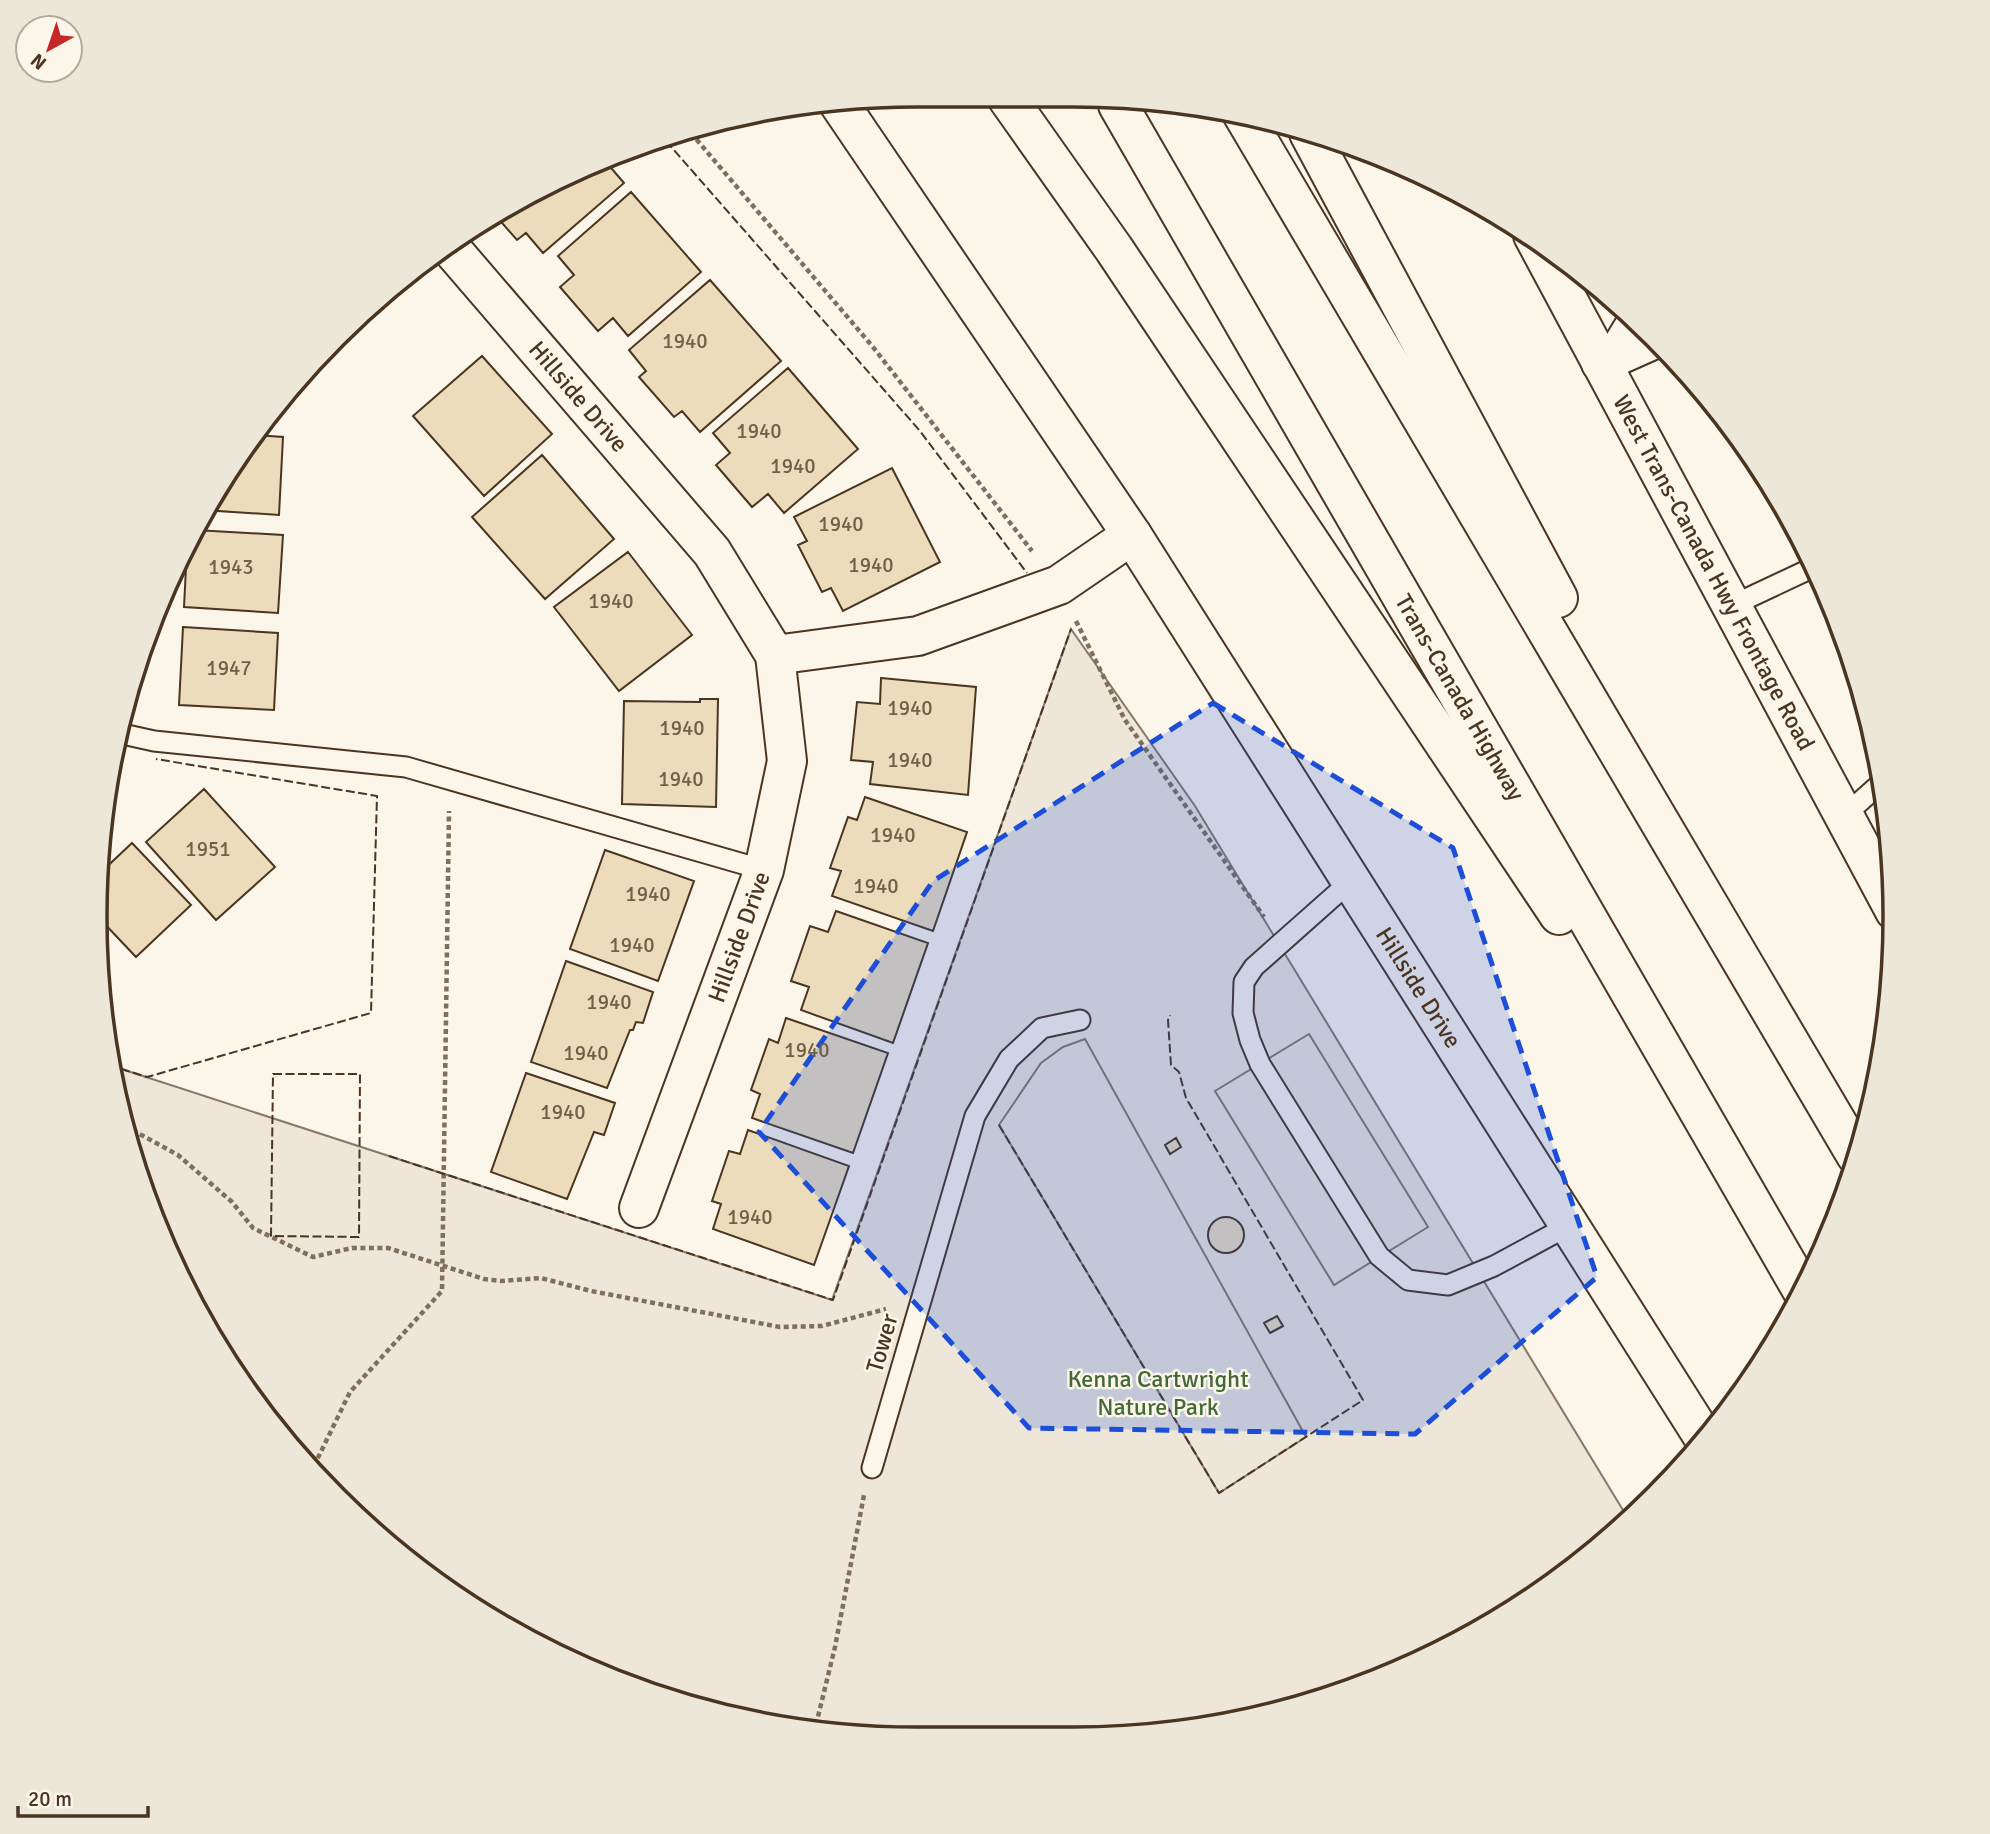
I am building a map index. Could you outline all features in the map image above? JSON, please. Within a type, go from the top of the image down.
[{"type":"main road","points":[[1014,107],[1114,249],[1756,1209]]},
{"type":"main road","name":"Trans-Canada Highway","points":[[1120,108],[1797,1281]]},
{"type":"main road","name":"Hillside Drive","points":[[844,110],[1132,535],[1699,1430]]},
{"type":"main road","points":[[1250,126],[1850,1143]]},
{"type":"main road","points":[[1315,144],[1850,1143]]},
{"type":"main road","name":"Hillside Drive","points":[[454,253],[712,552],[775,655],[787,761],[764,870],[639,1208]]},
{"type":"main road","name":"West Trans-Canada Hwy Frontage Road","points":[[1545,259],[1882,888]]},
{"type":"main road","points":[[1601,363],[1645,343]]},
{"type":"main road","points":[[775,655],[918,636],[1059,585],[1132,535]]},
{"type":"lane","points":[[1601,363],[1624,324]]},
{"type":"lane","points":[[1731,606],[1805,571]]},
{"type":"lane","points":[[128,735],[155,741],[406,767],[764,870]]},
{"type":"lane","points":[[1844,816],[1873,790]]},
{"type":"lane","points":[[1352,880],[1281,940],[1254,967],[1244,982],[1242,1013],[1260,1064],[1379,1256],[1408,1280],[1448,1285],[1494,1266],[1570,1225]]},
{"type":"lane","name":"Tower","points":[[872,1468],[974,1119],[1009,1059],[1042,1028],[1080,1020]]},
{"type":"path","points":[[695,138],[873,347],[1059,585],[1125,720],[1281,940]]},
{"type":"path","points":[[317,1460],[351,1392],[442,1290],[449,780]]},
{"type":"path","points":[[136,1132],[178,1155],[232,1202],[253,1228],[313,1256],[352,1248],[388,1248],[484,1279],[501,1281],[541,1278],[591,1291],[779,1327],[799,1328],[845,1322],[886,1310],[927,1275]]},
{"type":"path","points":[[817,1721],[835,1647],[861,1507],[872,1468]]},
{"type":"highlighted area","points":[[1213,703],[1453,848],[1597,1277],[1415,1434],[1029,1428],[759,1132],[933,881]]},
{"type":"green space","name":"Kenna Cartwright Nature Park","points":[[1071,629],[1195,806],[1623,1511],[1566,1560],[1523,1591],[1431,1644],[1383,1666],[1333,1684],[1283,1700],[1231,1712],[1126,1726],[864,1726],[759,1712],[707,1700],[607,1666],[512,1619],[424,1560],[344,1490],[274,1410],[243,1367],[190,1275],[168,1227],[150,1177],[134,1127],[121,1069],[832,1300]]},
{"type":"shaded area","points":[[1309,1034],[1428,1227],[1334,1285],[1215,1091]]},
{"type":"shaded area","points":[[1085,1039],[1306,1437],[1219,1493],[999,1125],[1041,1063],[1063,1047]]},
{"type":"building","points":[[610,167],[624,183],[543,253],[526,233],[517,240],[501,222],[512,215]]},
{"type":"building","points":[[631,192],[701,272],[628,336],[613,318],[598,331],[560,287],[574,275],[558,256]]},
{"type":"building","points":[[710,280],[781,361],[700,432],[682,411],[674,417],[639,377],[646,371],[629,350]]},
{"type":"building","points":[[482,356],[552,434],[484,496],[413,416]]},
{"type":"building","points":[[788,368],[858,449],[784,513],[768,494],[752,507],[716,465],[730,453],[713,433]]},
{"type":"building","points":[[266,436],[283,437],[279,515],[216,511]]},
{"type":"building","points":[[542,455],[614,539],[545,599],[472,517]]},
{"type":"building","points":[[892,468],[940,562],[843,611],[831,588],[822,592],[798,545],[807,541],[794,517]]},
{"type":"building","points":[[205,531],[283,535],[278,613],[184,607],[186,568]]},
{"type":"building","points":[[628,552],[692,635],[619,691],[554,607]]},
{"type":"building","points":[[183,627],[278,633],[274,710],[179,705]]},
{"type":"building","points":[[881,678],[976,687],[968,795],[870,784],[873,762],[851,760],[857,702],[880,704]]},
{"type":"building","points":[[700,699],[718,699],[716,807],[622,804],[624,701],[700,702]]},
{"type":"building","points":[[204,789],[275,867],[216,920],[146,842]]},
{"type":"building","points":[[865,797],[967,832],[933,931],[832,896],[841,871],[830,868],[848,817],[857,820]]},
{"type":"building","points":[[132,843],[191,905],[136,957],[107,927],[108,866]]},
{"type":"building","points":[[605,850],[694,881],[658,981],[570,949]]},
{"type":"building","points":[[836,911],[928,943],[893,1043],[801,1010],[809,987],[791,981],[810,926],[828,932]]},
{"type":"building","points":[[566,961],[653,992],[643,1023],[636,1022],[633,1030],[630,1030],[607,1088],[531,1062]]},
{"type":"building","points":[[786,1018],[888,1053],[853,1153],[752,1118],[760,1094],[751,1090],[769,1039],[778,1043]]},
{"type":"building","points":[[526,1073],[615,1103],[604,1135],[594,1132],[567,1199],[491,1172]]},
{"type":"building","points":[[748,1130],[849,1166],[814,1265],[713,1229],[721,1204],[712,1201],[729,1151],[740,1154]]},
{"type":"building","points":[[1176,1138],[1181,1147],[1170,1154],[1165,1145]]},
{"type":"building","points":[[1226,1217],[1238,1223],[1244,1235],[1238,1247],[1226,1253],[1214,1247],[1208,1235],[1214,1223]]},
{"type":"building","points":[[1277,1316],[1283,1326],[1270,1333],[1264,1323]]},
{"type":"fence","points":[[670,146],[920,431],[1027,573]]},
{"type":"fence","points":[[389,1156],[833,1300],[1071,629]]},
{"type":"fence","points":[[121,1069],[147,1077],[371,1013],[377,796],[156,759]]},
{"type":"fence","points":[[999,1125],[1219,1493],[1363,1400],[1186,1098],[1179,1072],[1171,1065],[1170,1015]]},
{"type":"fence","points":[[273,1074],[360,1074],[359,1237],[271,1236],[273,1074]]}]
